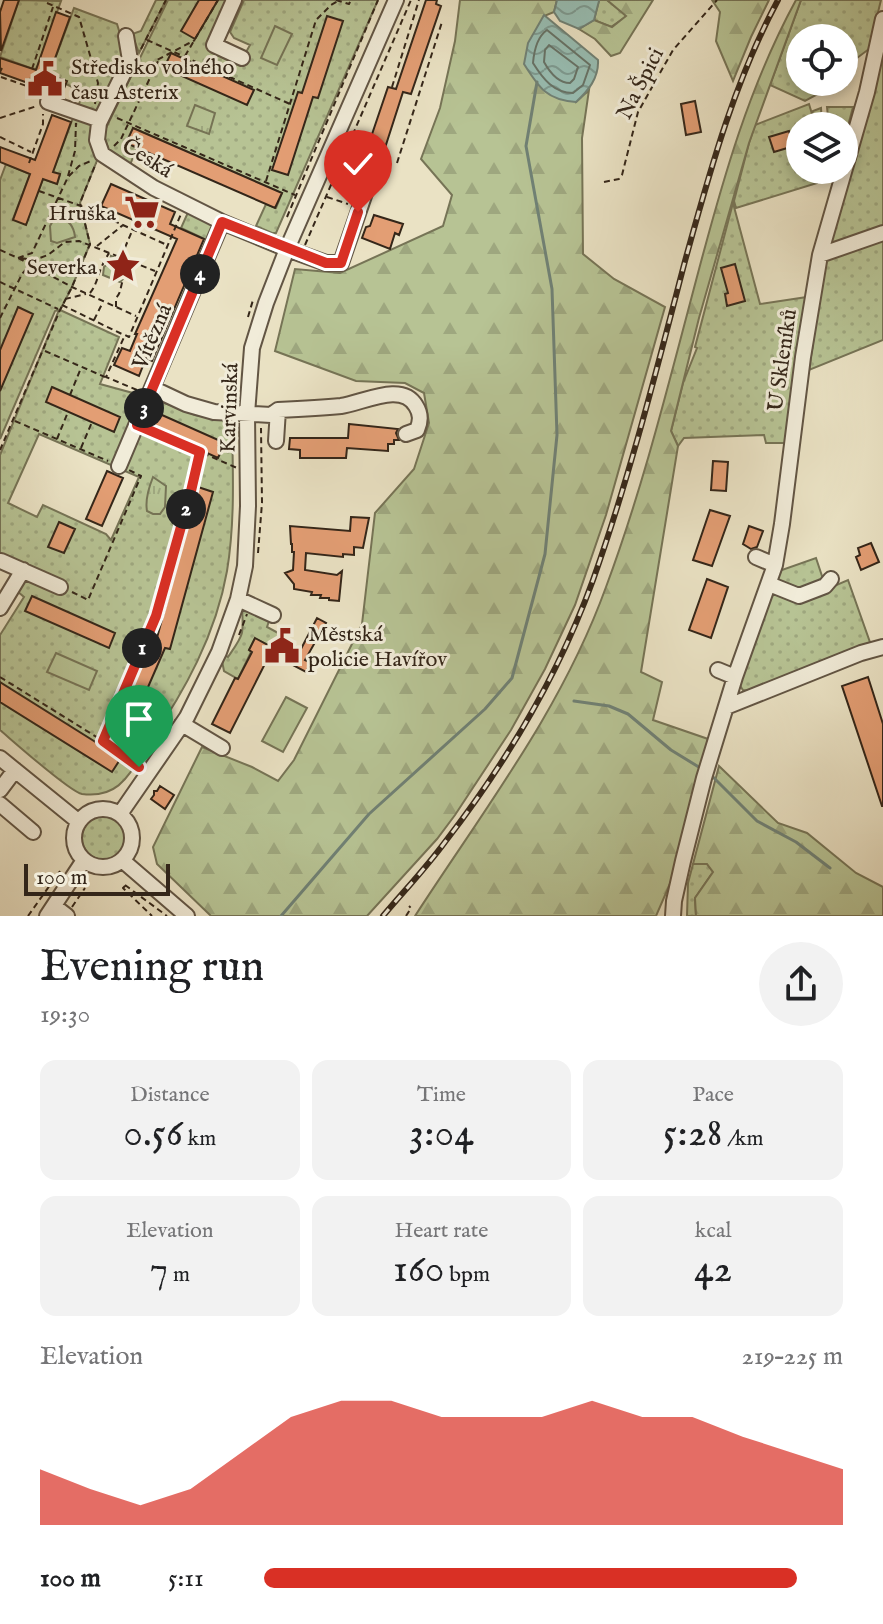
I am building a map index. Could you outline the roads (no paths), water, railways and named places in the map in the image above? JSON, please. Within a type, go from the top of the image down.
[{"type":"street","points":[[234,0],[214,45],[242,58]]},
{"type":"street","name":"Karvinská","points":[[120,814],[182,724],[206,681],[238,599],[245,566],[247,414],[252,348],[266,303],[294,252],[396,0]]},
{"type":"street","name":"U Skleníků","points":[[673,916],[683,861],[706,772],[735,677],[775,565],[804,345],[820,255],[867,92],[883,19]]},
{"type":"street","name":"Česká","points":[[126,36],[130,60],[101,117],[97,140],[102,154],[154,188],[222,222],[294,252],[326,263],[341,263],[377,158]]},
{"type":"street","points":[[48,102],[101,117]]},
{"type":"street","name":"Vítězná","points":[[119,466],[222,222]]},
{"type":"street","points":[[820,255],[883,233]]},
{"type":"street","points":[[151,392],[214,412],[271,415],[278,410],[344,405],[397,394],[411,399],[419,410],[421,422],[417,430],[406,434]]},
{"type":"street","points":[[276,441],[278,410]]},
{"type":"street","points":[[756,557],[775,565]]},
{"type":"street","points":[[1,561],[60,587]]},
{"type":"street","points":[[0,608],[23,570]]},
{"type":"street","points":[[769,584],[799,596],[825,586],[831,579]]},
{"type":"street","points":[[238,599],[273,615]]},
{"type":"street","points":[[726,707],[883,647]]},
{"type":"street","points":[[718,670],[735,677]]},
{"type":"street","points":[[182,724],[222,748]]},
{"type":"street","points":[[0,758],[79,822]]},
{"type":"street","points":[[0,790],[15,770]]},
{"type":"street","points":[[0,804],[33,832]]},
{"type":"street","points":[[98,809],[110,809],[120,814],[129,824],[132,836],[130,849],[122,860],[102,867],[84,860],[74,840],[79,822],[87,813],[98,809]]},
{"type":"street","points":[[58,913],[84,860]]},
{"type":"street","points":[[122,860],[187,916]]},
{"type":"water","points":[[557,0],[599,0],[594,20],[579,29],[560,21],[554,12]]},
{"type":"water","points":[[544,15],[598,60],[592,84],[576,102],[558,99],[545,91],[524,64],[528,43]]},
{"type":"waterway","points":[[281,916],[369,814],[485,709],[512,678],[545,554],[557,435],[552,289],[526,146],[537,82]]},
{"type":"waterway","points":[[574,701],[609,706],[628,714],[671,750],[702,769]]},
{"type":"waterway","points":[[711,775],[757,821],[796,842],[830,868]]},
{"type":"railway","points":[[383,916],[438,852],[510,749],[547,683],[579,615],[631,462],[724,128],[748,63],[778,0]]},
{"type":"place","name":"Středisko volného času Asterix","points":[[45,79]]},
{"type":"place","name":"Hruška","points":[[142,212]]},
{"type":"place","name":"Severka","points":[[123,266]]},
{"type":"place","name":"Městská policie Havířov","points":[[282,646]]}]
